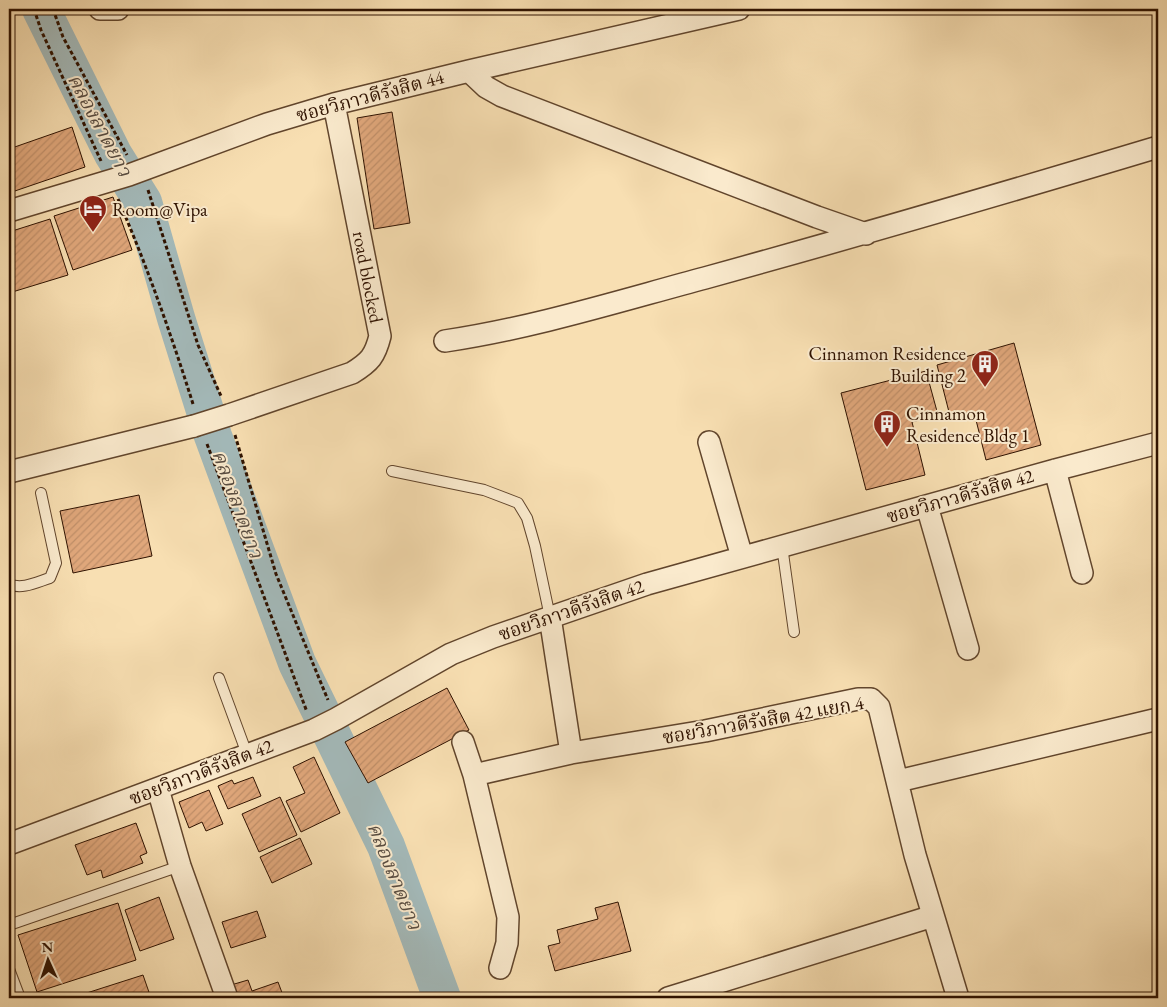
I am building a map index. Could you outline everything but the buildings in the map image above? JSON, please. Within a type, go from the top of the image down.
[{"type":"street","points":[[100,9],[118,9]]},
{"type":"street","name":"ซอยวิภาวดีรังสิต 44","points":[[9,211],[113,180],[268,124],[334,104],[694,14],[739,9]]},
{"type":"street","points":[[469,70],[486,87],[502,96],[866,234]]},
{"type":"street","name":"road blocked","points":[[9,472],[197,427],[229,414],[352,373],[366,365],[376,352],[380,336],[334,104]]},
{"type":"street","points":[[445,341],[526,326],[866,234],[1158,147]]},
{"type":"street","points":[[709,442],[742,557]]},
{"type":"street","name":"ซอยวิภาวดีรังสิต 42","points":[[9,844],[314,730],[451,654],[550,617],[647,584],[1158,443]]},
{"type":"street","points":[[1055,470],[1082,573]]},
{"type":"street","points":[[927,506],[968,649]]},
{"type":"street","points":[[474,775],[570,753],[550,617]]},
{"type":"street","name":"ซอยวิภาวดีรังสิต 42 แยก 4","points":[[570,753],[705,732],[858,699],[871,699],[879,707],[915,855],[958,998]]},
{"type":"street","points":[[898,781],[1158,719]]},
{"type":"street","points":[[463,742],[474,775],[508,917],[507,943],[500,968]]},
{"type":"street","points":[[158,789],[180,866],[227,998]]},
{"type":"street","points":[[668,998],[933,916]]},
{"type":"lane","points":[[392,471],[484,490],[518,503],[526,518],[535,546],[550,617]]},
{"type":"lane","points":[[9,584],[13,586],[30,585],[50,578],[56,563],[41,493]]},
{"type":"lane","points":[[782,546],[794,632]]},
{"type":"lane","points":[[219,678],[247,754]]},
{"type":"lane","points":[[9,926],[180,866]]},
{"type":"lane","points":[[9,969],[20,998]]},
{"type":"path","points":[[34,9],[49,47],[113,180],[140,248],[169,329],[197,427],[314,730]]},
{"type":"path","points":[[53,9],[63,37],[126,154]]},
{"type":"path","points":[[143,170],[198,345],[229,414],[276,574],[336,719]]},
{"type":"waterway","name":"คลองลาดยาว","points":[[41,9],[113,154],[143,202],[176,318],[213,436],[297,663],[386,846],[442,998]]},
{"type":"place","name":"Room@Vipa","points":[[93,233]]},
{"type":"place","name":"Cinnamon Residence Building 2","points":[[985,388]]},
{"type":"place","name":"Cinnamon Residence Bldg 1","points":[[887,448]]}]
